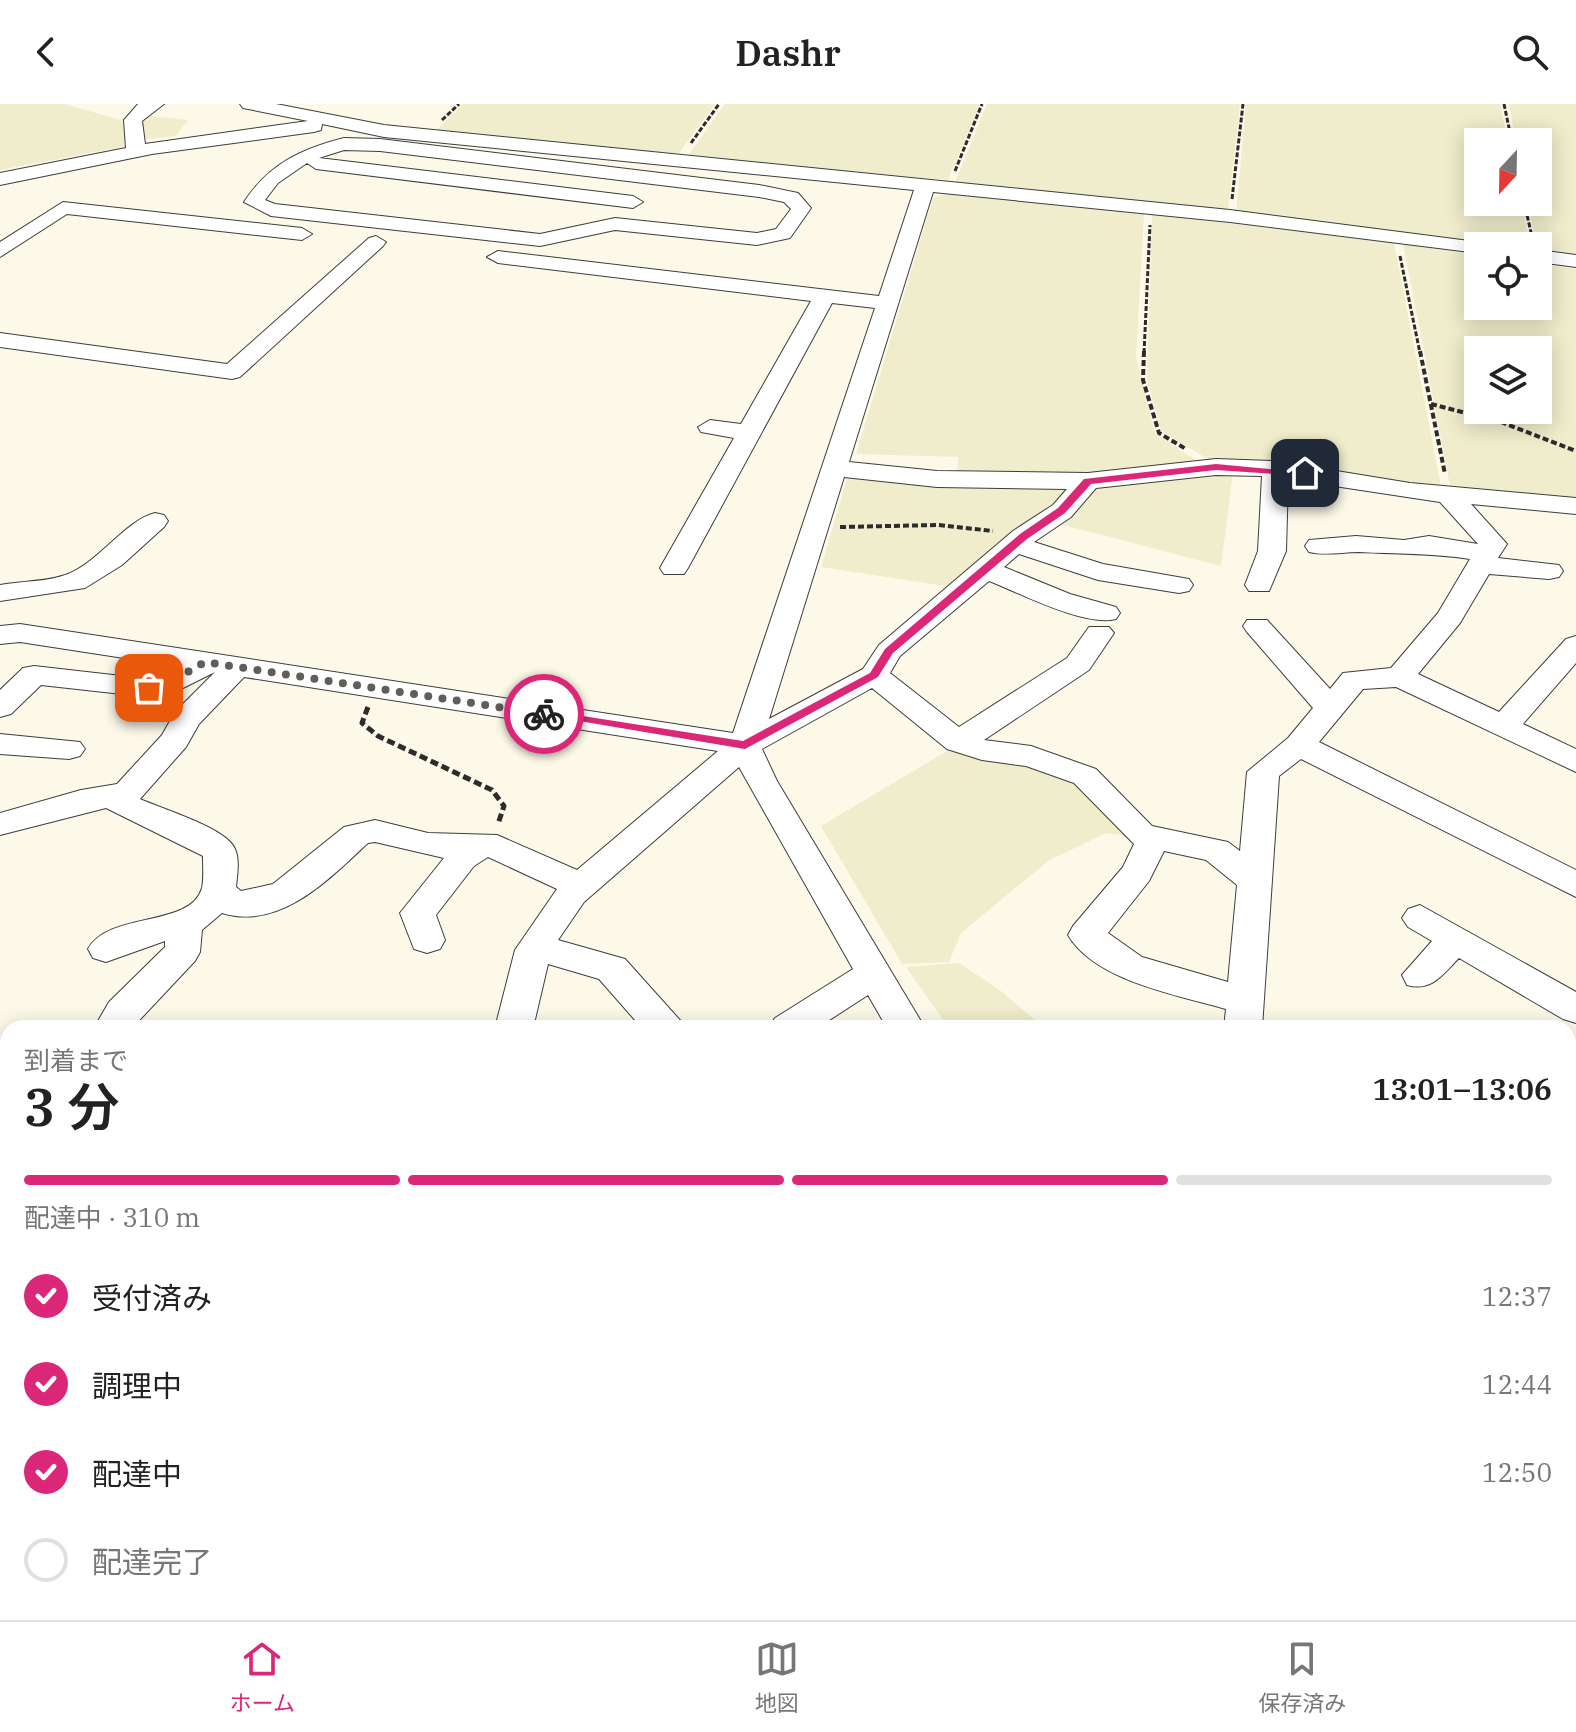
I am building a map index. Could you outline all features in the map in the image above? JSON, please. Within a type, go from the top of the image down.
[{"type":"street","points":[[136,151],[133,120],[144,108],[155,104]]},
{"type":"street","points":[[249,104],[330,123],[1230,216],[1464,245]]},
{"type":"street","points":[[0,179],[136,151],[330,123]]},
{"type":"street","points":[[344,144],[380,145],[791,197],[801,208],[783,234],[757,239],[615,224],[540,240],[271,210],[254,202],[265,182],[295,160],[315,150],[344,144]]},
{"type":"street","points":[[295,160],[633,202]]},
{"type":"street","points":[[446,230],[518,162]]},
{"type":"street","points":[[615,224],[654,179]]},
{"type":"street","points":[[901,1020],[761,781],[745,745],[886,303],[937,185]]},
{"type":"street","points":[[0,251],[63,208],[886,303]]},
{"type":"street","points":[[0,340],[232,372],[376,242]]},
{"type":"street","points":[[1552,258],[1576,261]]},
{"type":"street","points":[[674,568],[824,298]]},
{"type":"street","points":[[710,427],[748,433]]},
{"type":"street","points":[[832,468],[937,479],[1088,481],[1216,467],[1275,469],[1449,496],[1576,506]]},
{"type":"street","points":[[1259,585],[1272,551],[1275,469]]},
{"type":"street","points":[[516,1020],[536,947],[583,884],[745,745],[874,675],[889,651],[1018,541],[1062,511],[1088,481]]},
{"type":"street","points":[[1400,677],[1450,617],[1493,544],[1449,496]]},
{"type":"street","points":[[0,593],[75,582],[112,559],[155,521]]},
{"type":"street","points":[[1018,541],[1098,572],[1179,585]]},
{"type":"street","points":[[1319,546],[1404,548],[1429,544],[1484,560],[1549,571]]},
{"type":"street","points":[[958,742],[1078,664],[1102,623],[1060,600],[985,569]]},
{"type":"street","points":[[1257,626],[1330,708]]},
{"type":"street","points":[[0,635],[20,633],[745,745]]},
{"type":"street","points":[[1503,727],[1576,645]]},
{"type":"street","points":[[0,707],[34,675],[149,688],[170,682],[205,662]]},
{"type":"street","points":[[106,949],[139,933],[185,924],[205,911],[219,891],[220,852],[207,841],[119,803],[175,740],[186,719],[237,667]]},
{"type":"street","points":[[874,675],[958,742],[982,750],[1031,756],[1085,776],[1141,835],[1216,850],[1254,881]]},
{"type":"street","points":[[1154,838],[1137,873],[1077,937],[1130,967],[1244,1014],[1263,772],[1299,745],[1354,680],[1400,677],[1576,762]]},
{"type":"street","points":[[0,744],[69,749]]},
{"type":"street","points":[[1299,745],[1576,885]]},
{"type":"street","points":[[0,824],[81,801],[124,794]]},
{"type":"street","points":[[219,891],[232,904],[271,902],[291,890],[356,835],[368,830],[384,831],[427,845],[482,844],[498,847],[563,880],[583,884]]},
{"type":"street","points":[[427,940],[418,913],[462,858],[482,844]]},
{"type":"street","points":[[1420,918],[1576,1009]]},
{"type":"street","points":[[118,1020],[182,952],[185,924]]},
{"type":"street","points":[[1420,975],[1456,939]]},
{"type":"street","points":[[536,947],[612,969],[657,1020]]},
{"type":"street","points":[[803,1020],[874,974]]},
{"type":"path","points":[[678,160],[719,104]]},
{"type":"path","points":[[937,185],[982,104]]},
{"type":"path","points":[[1230,216],[1243,104]]},
{"type":"path","points":[[1504,104],[1509,128]]},
{"type":"path","points":[[1150,208],[1143,380],[1159,433],[1216,467]]},
{"type":"path","points":[[1396,235],[1449,496]]},
{"type":"path","points":[[1431,404],[1501,422],[1576,451]]},
{"type":"path","points":[[814,527],[939,525],[1018,541]]},
{"type":"path","points":[[372,698],[362,723],[378,736],[492,790],[504,806],[498,824],[482,844]]},
{"type":"shaded area","points":[[0,104],[65,104],[127,122],[133,145],[0,170]]},
{"type":"shaded area","points":[[463,104],[715,104],[677,156],[435,131]]},
{"type":"shaded area","points":[[725,104],[980,104],[948,180],[687,157]]},
{"type":"shaded area","points":[[987,104],[1240,104],[1228,210],[955,182]]},
{"type":"shaded area","points":[[1246,104],[1500,104],[1505,128],[1464,128],[1464,216],[1524,216],[1527,232],[1464,232],[1464,241],[1236,212]]},
{"type":"shaded area","points":[[1509,104],[1576,104],[1576,258],[1552,254],[1552,232],[1534,232],[1531,216],[1552,216],[1552,128],[1513,128]]},
{"type":"shaded area","points":[[140,115],[188,120],[176,136],[138,140]]},
{"type":"shaded area","points":[[948,193],[1144,214],[1136,357],[1155,433],[1203,465],[1089,477],[957,475],[958,457],[856,454],[933,198]]},
{"type":"shaded area","points":[[1152,214],[1394,243],[1442,491],[1216,464],[1161,431],[1147,380]]},
{"type":"shaded area","points":[[1403,244],[1464,253],[1464,320],[1552,320],[1552,266],[1576,269],[1576,503],[1451,491]]},
{"type":"shaded area","points":[[849,472],[1081,483],[958,588],[821,567]]},
{"type":"shaded area","points":[[1233,473],[1221,566],[1052,522],[1091,484]]},
{"type":"shaded area","points":[[952,748],[1082,778],[1137,837],[1106,833],[1048,861],[961,933],[949,962],[902,964],[821,826]]},
{"type":"shaded area","points":[[959,963],[1001,991],[1035,1020],[943,1020],[906,967]]},
{"type":"way so far","points":[[149,688],[170,682],[205,662],[544,714]]},
{"type":"route","points":[[544,714],[745,745],[874,675],[889,651],[1023,537],[1062,511],[1088,481],[1216,467],[1305,473]]}]
